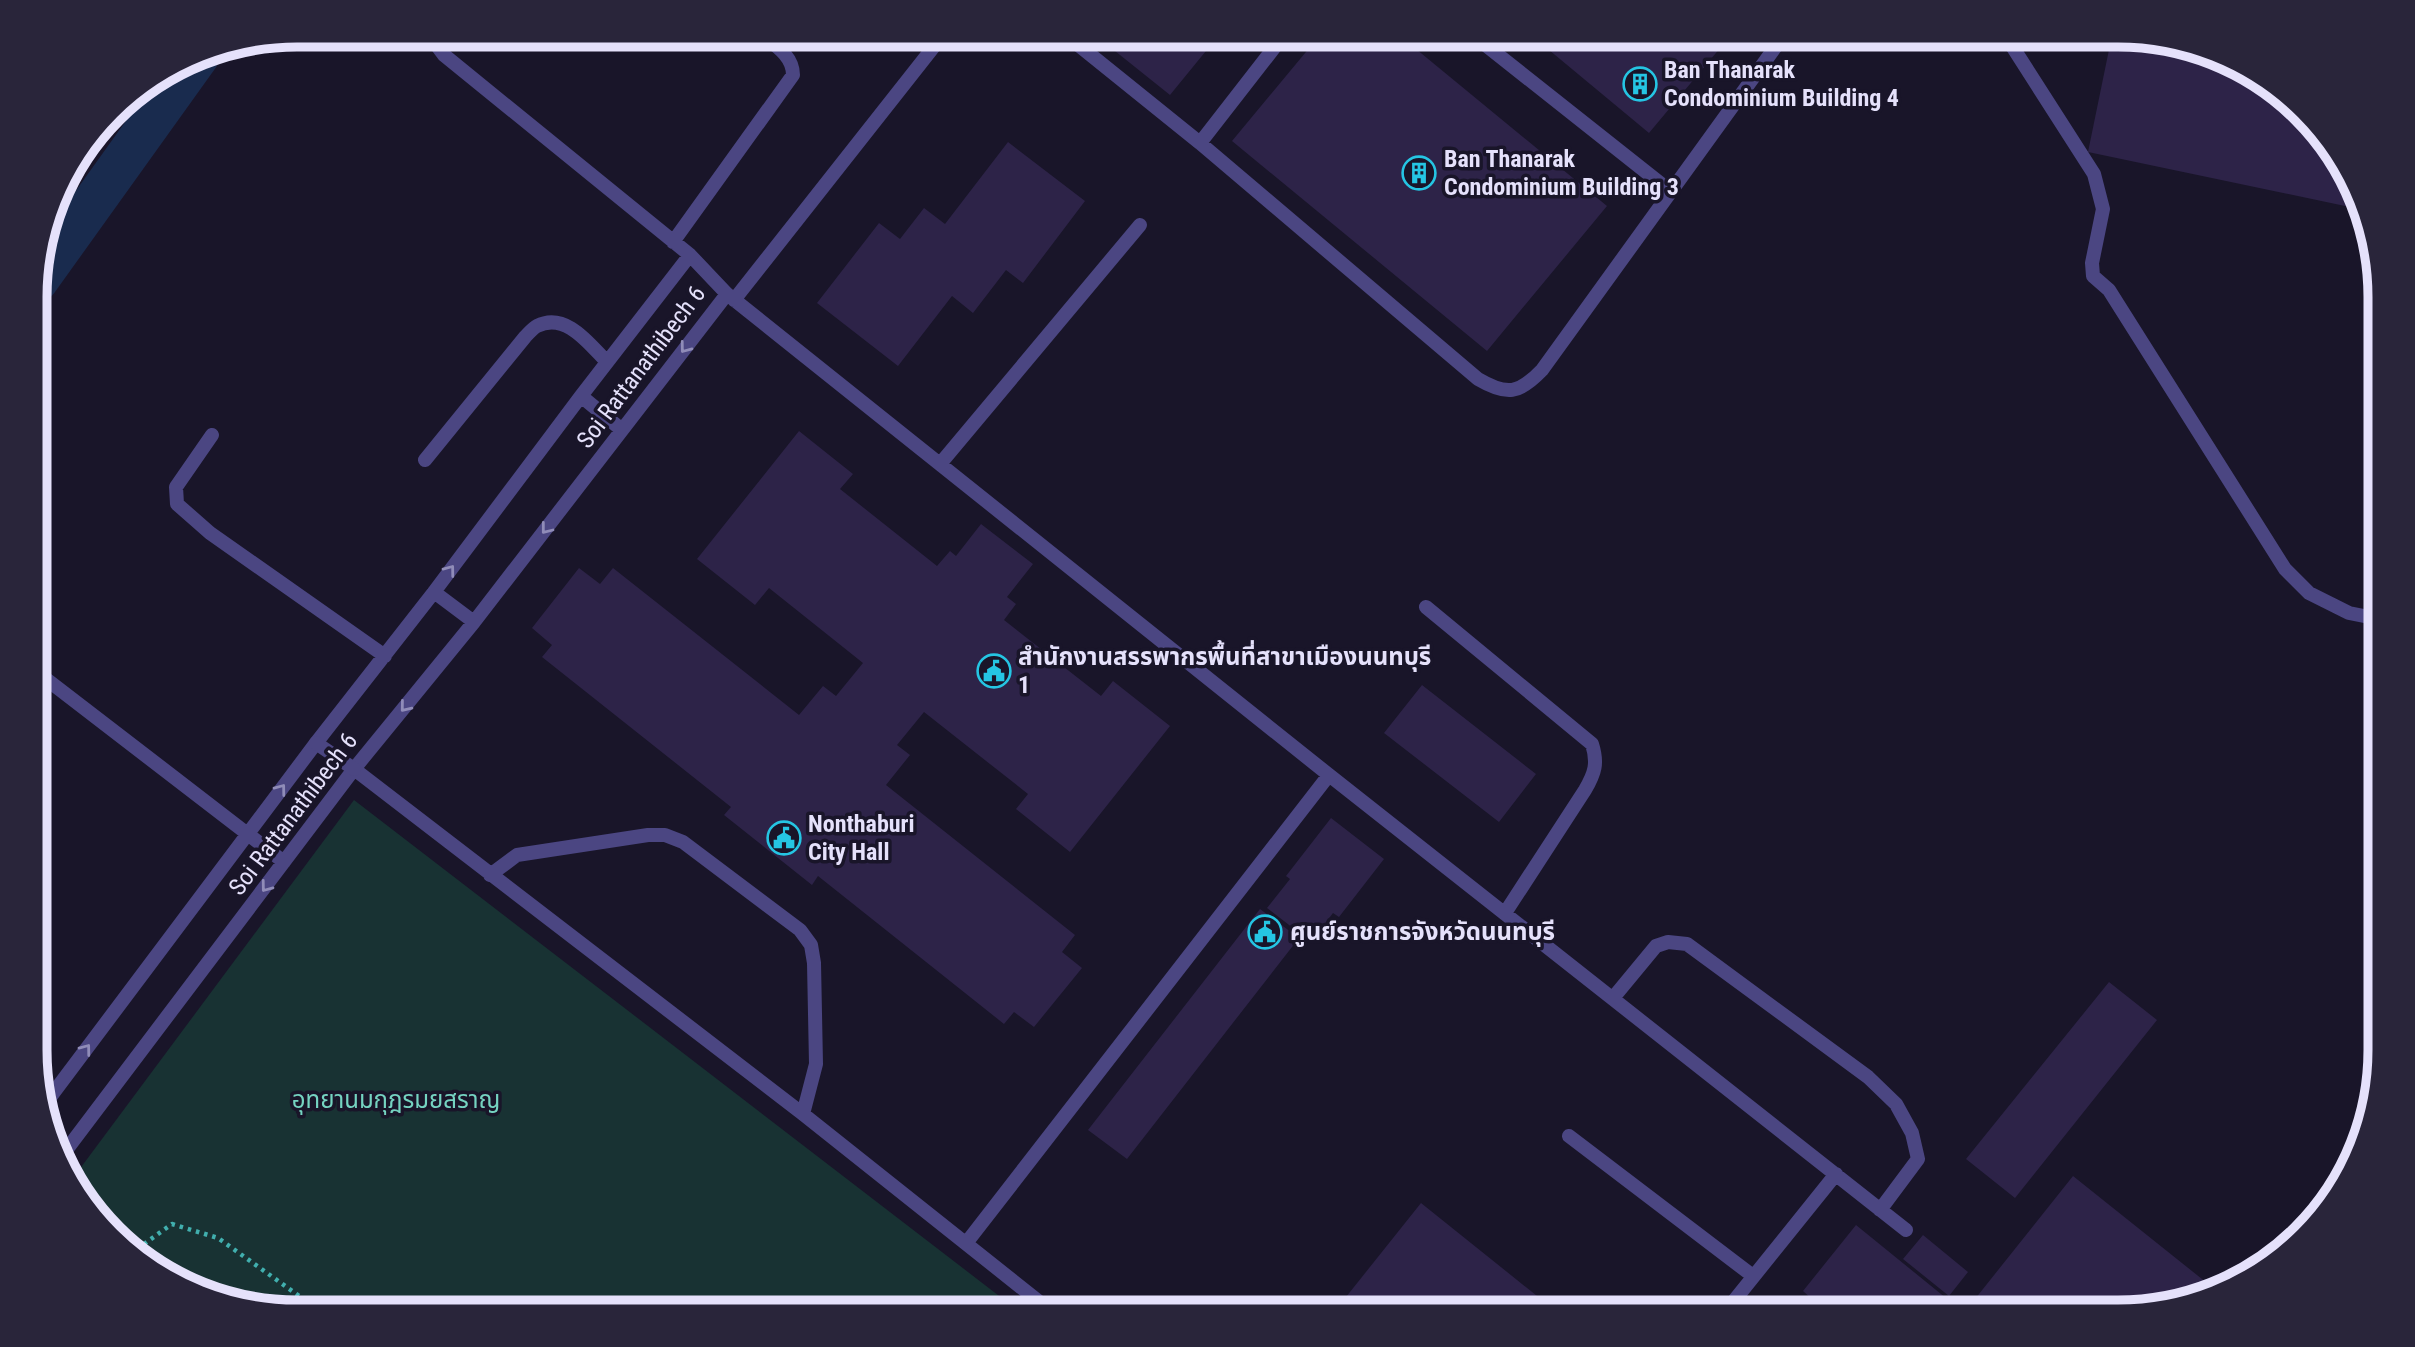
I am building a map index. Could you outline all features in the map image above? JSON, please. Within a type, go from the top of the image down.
[{"type":"street","points":[[438,47],[444,55],[690,255]]},
{"type":"street","points":[[673,242],[793,75],[790,61],[778,47]]},
{"type":"street","points":[[933,47],[731,297],[1329,775],[1906,1230]]},
{"type":"street","points":[[1081,47],[1200,143],[1478,379],[1497,390],[1507,391],[1529,384],[1542,370],[1775,47]]},
{"type":"street","points":[[1200,143],[1275,47]]},
{"type":"street","points":[[1488,47],[1670,191]]},
{"type":"street","points":[[2013,47],[2094,174],[2103,209],[2092,263],[2093,276],[2109,290],[2285,569],[2309,593],[2349,612],[2367,616]]},
{"type":"street","points":[[940,464],[1140,225]]},
{"type":"street","name":"Soi Rattanathibech 6","points":[[52,1095],[316,743],[690,255],[731,297],[622,430],[474,622],[354,769],[68,1148]]},
{"type":"street","points":[[425,460],[524,337],[537,326],[562,323],[578,332],[607,362]]},
{"type":"street","points":[[581,396],[622,430]]},
{"type":"street","points":[[212,435],[176,487],[177,504],[210,533],[385,656]]},
{"type":"street","points":[[434,592],[474,622]]},
{"type":"street","points":[[1426,607],[1592,744],[1597,757],[1596,771],[1585,790],[1505,913]]},
{"type":"street","points":[[47,680],[284,862]]},
{"type":"street","points":[[316,743],[354,769],[803,1114],[1037,1300]]},
{"type":"street","points":[[967,1242],[1329,775]]},
{"type":"street","points":[[491,875],[517,855],[648,835],[665,835],[683,842],[800,930],[811,945],[814,963],[816,1064],[803,1114]]},
{"type":"street","points":[[1612,998],[1656,946],[1668,942],[1687,943],[1868,1077],[1896,1104],[1912,1133],[1917,1159],[1880,1210]]},
{"type":"street","points":[[1569,1136],[1753,1276]]},
{"type":"street","points":[[1734,1300],[1836,1174]]},
{"type":"path","points":[[142,1245],[172,1224],[218,1238],[305,1300]]},
{"type":"green space","name":"อุทยานมกุฎรมยสราญ","points":[[354,800],[1004,1300],[265,1298],[202,1281],[159,1258],[133,1238],[109,1214],[79,1170]]},
{"type":"building","points":[[1110,47],[1209,47],[1170,95]]},
{"type":"building","name":"Ban Thanarak Condominium Building 3","points":[[1310,47],[1414,47],[1607,206],[1487,351],[1232,141]]},
{"type":"building","name":"Ban Thanarak Condominium Building 4","points":[[1545,47],[1721,47],[1649,133]]},
{"type":"building","points":[[2110,47],[2166,52],[2228,73],[2256,89],[2282,109],[2306,133],[2326,159],[2351,207],[2088,152]]},
{"type":"building","points":[[1008,142],[1085,201],[1023,283],[1006,270],[973,313],[952,296],[898,366],[817,303],[879,223],[900,239],[924,208],[945,224]]},
{"type":"building","points":[[799,431],[853,474],[840,489],[937,566],[950,551],[956,556],[981,524],[1033,564],[1007,597],[1016,604],[1004,620],[1101,696],[1113,681],[1170,726],[1070,852],[1016,809],[1028,794],[924,712],[897,745],[910,755],[886,785],[1075,935],[1062,952],[1082,968],[1034,1027],[1014,1012],[1004,1024],[818,876],[812,885],[724,815],[731,807],[542,657],[552,645],[532,628],[579,568],[600,584],[613,568],[799,715],[823,686],[836,696],[863,663],[769,588],[755,605],[697,559]]},
{"type":"building","points":[[1422,685],[1536,774],[1499,822],[1384,733]]},
{"type":"building","points":[[1331,818],[1384,859],[1339,917],[1333,913],[1311,942],[1267,908],[1290,879],[1286,876]]},
{"type":"building","points":[[1260,909],[1299,938],[1127,1159],[1088,1130]]},
{"type":"building","points":[[2109,982],[2157,1020],[2015,1198],[1966,1159]]},
{"type":"building","points":[[2073,1176],[2207,1283],[2150,1298],[1975,1299]]},
{"type":"building","points":[[1421,1203],[1542,1300],[1344,1300]]},
{"type":"building","points":[[1856,1225],[1948,1300],[1813,1300],[1803,1291]]},
{"type":"building","points":[[1923,1235],[1968,1272],[1949,1296],[1903,1259]]},
{"type":"waterway","points":[[49,264],[186,74]]},
{"type":"place","name":"Ban Thanarak Condominium Building 4","points":[[1640,84]]},
{"type":"place","name":"Ban Thanarak Condominium Building 3","points":[[1419,173]]},
{"type":"place","name":"สำนักงานสรรพากรพื้นที่สาขาเมืองนนทบุรี 1","points":[[994,671]]},
{"type":"place","name":"Nonthaburi City Hall","points":[[784,838]]},
{"type":"place","name":"ศูนย์ราชการจังหวัดนนทบุรี","points":[[1265,932]]}]
